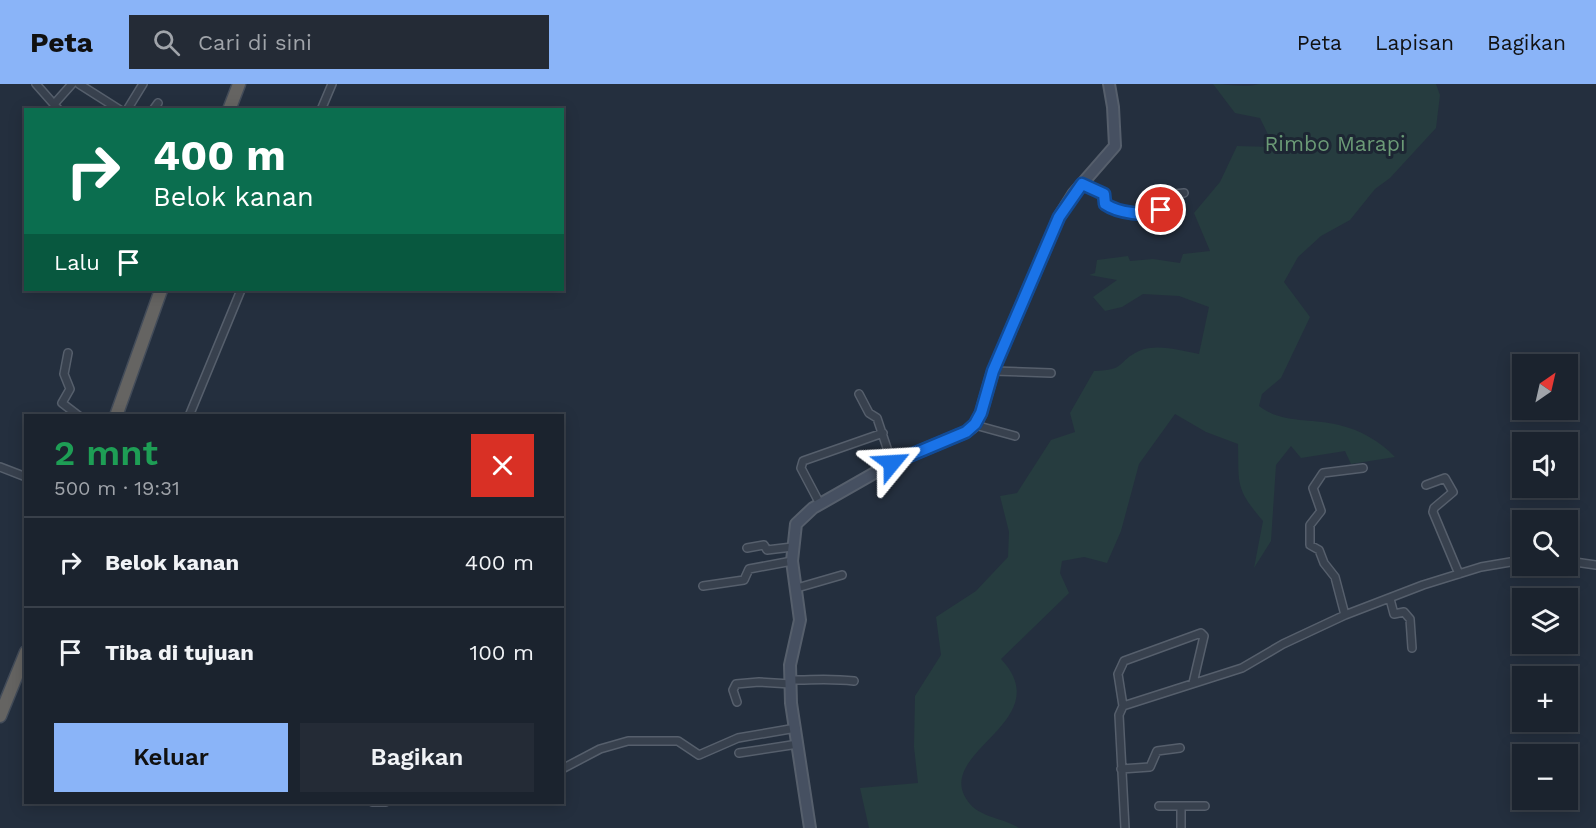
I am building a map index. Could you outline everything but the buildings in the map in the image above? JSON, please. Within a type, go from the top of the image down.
[{"type":"highway","points":[[230,108],[239,84]]},
{"type":"highway","points":[[117,414],[161,291]]},
{"type":"highway","points":[[0,716],[24,656]]},
{"type":"main road","points":[[810,828],[791,703],[790,665],[800,620],[792,561],[796,524],[816,506],[892,463],[966,432],[975,424],[993,371],[1059,217],[1082,184],[1115,146],[1109,84]]},
{"type":"street","points":[[36,84],[57,106],[72,84]]},
{"type":"street","points":[[79,84],[117,108]]},
{"type":"street","points":[[128,108],[143,84]]},
{"type":"street","points":[[322,108],[332,84]]},
{"type":"street","points":[[154,108],[158,103]]},
{"type":"street","points":[[1082,184],[1104,194],[1105,204],[1117,211],[1158,212],[1166,195],[1184,193]]},
{"type":"street","points":[[190,414],[241,291]]},
{"type":"street","points":[[68,353],[64,374],[70,388],[62,403],[76,414]]},
{"type":"street","points":[[993,371],[1052,373]]},
{"type":"street","points":[[859,394],[869,413],[876,416],[892,463]]},
{"type":"street","points":[[975,424],[1015,436]]},
{"type":"street","points":[[816,506],[801,468],[803,461],[883,433]]},
{"type":"street","points":[[0,467],[24,476]]},
{"type":"street","points":[[1345,615],[1335,577],[1324,563],[1318,548],[1310,545],[1310,525],[1321,511],[1313,488],[1323,473],[1363,468]]},
{"type":"street","points":[[1426,485],[1445,478],[1454,492],[1434,508],[1433,512],[1459,574]]},
{"type":"street","points":[[747,549],[764,545],[767,550],[792,547]]},
{"type":"street","points":[[704,586],[744,580],[749,569],[792,561]]},
{"type":"street","points":[[1124,706],[1248,665],[1283,644],[1345,615],[1459,574],[1512,561]]},
{"type":"street","points":[[1578,562],[1596,565]]},
{"type":"street","points":[[797,588],[842,574]]},
{"type":"street","points":[[1390,599],[1394,614],[1404,612],[1409,618],[1412,648]]},
{"type":"street","points":[[1125,828],[1119,716],[1124,706],[1118,674],[1124,661],[1202,633],[1204,636],[1193,683]]},
{"type":"street","points":[[737,702],[733,690],[736,684],[791,682],[827,677],[854,681]]},
{"type":"street","points":[[564,768],[600,749],[628,741],[678,741],[699,755],[738,738],[796,728]]},
{"type":"street","points":[[739,753],[798,744]]},
{"type":"street","points":[[1121,769],[1147,769],[1156,751],[1180,748]]},
{"type":"street","points":[[1159,806],[1205,806]]},
{"type":"street","points":[[1181,807],[1181,828]]},
{"type":"green space","name":"Rimbo Marapi","points":[[1213,84],[1242,86],[1260,84],[1436,84],[1440,95],[1436,128],[1390,178],[1375,189],[1350,220],[1321,236],[1298,257],[1284,282],[1310,317],[1281,378],[1262,394],[1259,406],[1277,416],[1329,423],[1354,430],[1376,441],[1395,457],[1351,464],[1345,451],[1301,458],[1291,446],[1276,465],[1271,541],[1254,568],[1263,521],[1247,501],[1240,485],[1238,444],[1206,432],[1175,414],[1139,464],[1121,531],[1107,563],[1084,557],[1062,561],[1060,573],[1069,593],[1001,659],[1015,682],[1015,701],[1006,720],[965,769],[961,786],[975,809],[1019,828],[869,828],[860,788],[918,783],[914,747],[915,696],[941,655],[936,617],[976,591],[1008,557],[1009,532],[1000,496],[1017,493],[1051,440],[1075,432],[1070,413],[1094,371],[1117,367],[1132,355],[1146,349],[1169,348],[1199,354],[1209,307],[1179,296],[1143,294],[1122,307],[1105,311],[1093,297],[1117,280],[1089,275],[1095,273],[1097,260],[1128,256],[1130,261],[1153,259],[1180,263],[1183,254],[1210,251],[1194,213],[1220,182],[1237,146],[1274,147],[1260,118],[1235,113]]},
{"type":"route","points":[[892,463],[918,450],[966,432],[975,424],[981,413],[993,371],[1034,280],[1059,217],[1074,192],[1082,184],[1104,194],[1105,204],[1116,211],[1145,213],[1161,210]]}]
